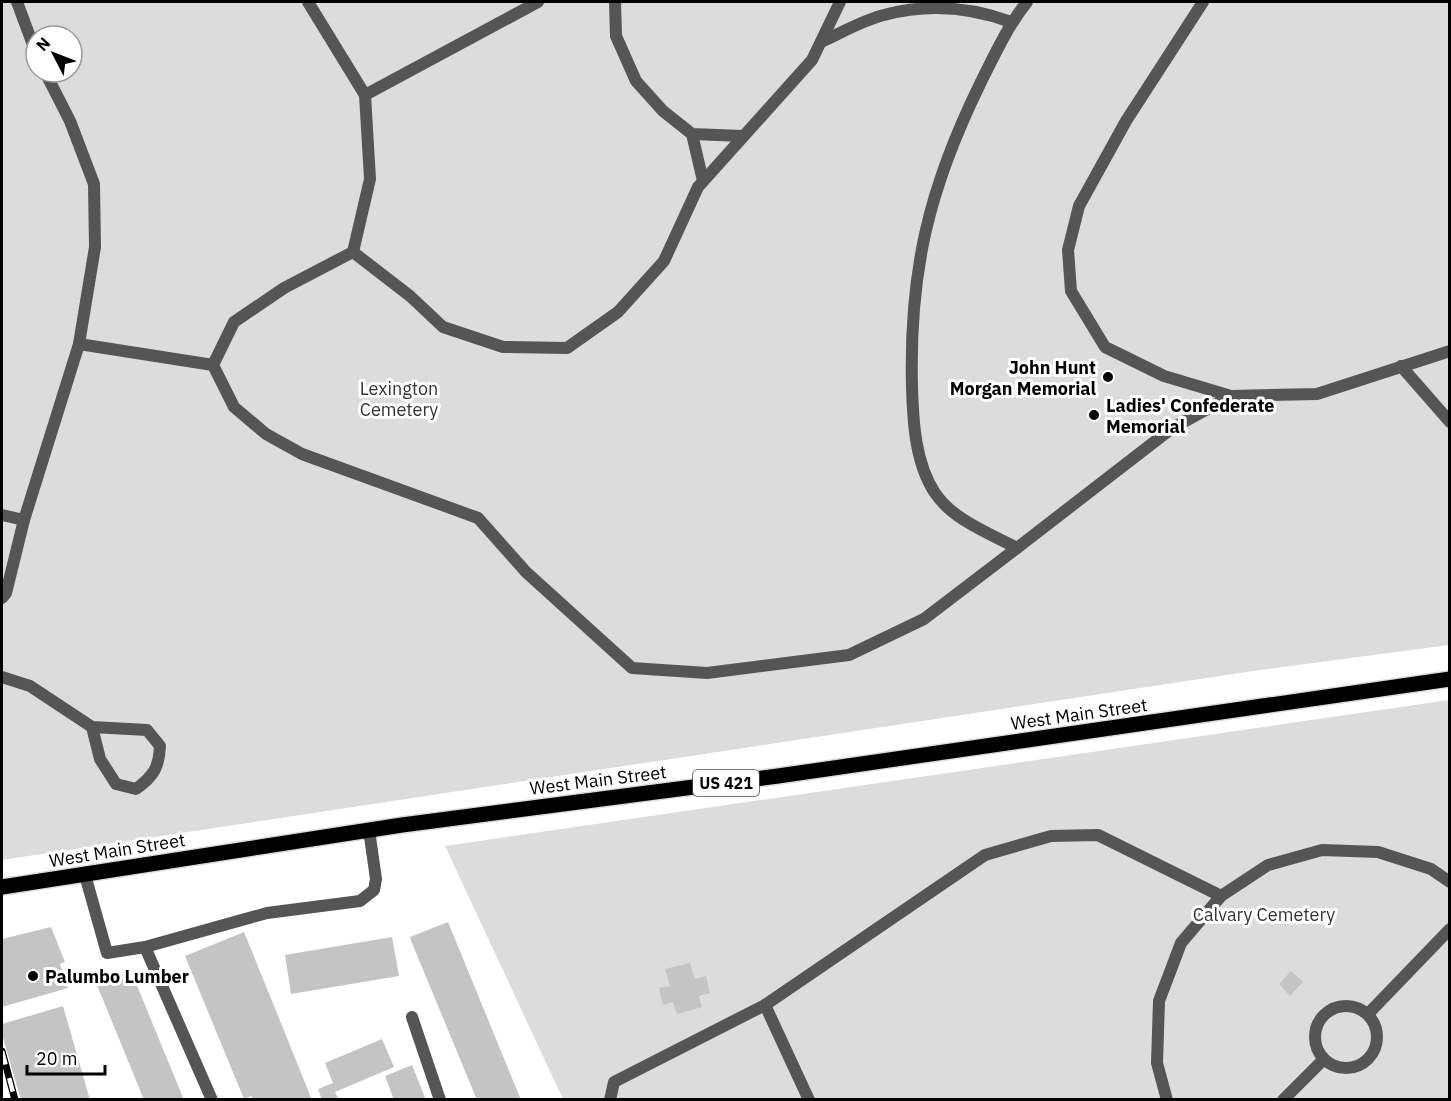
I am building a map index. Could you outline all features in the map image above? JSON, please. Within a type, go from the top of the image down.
[{"type":"main road","name":"West Main Street","points":[[2,887],[369,830],[778,776],[1449,679]]},
{"type":"street","points":[[17,2],[25,24]]},
{"type":"street","points":[[213,365],[234,322],[284,288],[353,252],[370,179],[365,95],[308,2]]},
{"type":"street","points":[[365,95],[538,2]]},
{"type":"street","points":[[615,2],[616,36],[636,81],[663,111],[692,134],[742,136]]},
{"type":"street","points":[[353,252],[410,296],[443,327],[503,347],[567,348],[618,312],[664,261],[698,187],[812,60],[840,2]]},
{"type":"street","points":[[1017,548],[960,518],[935,493],[919,456],[912,412],[910,332],[917,271],[932,199],[956,134],[1011,22],[1027,2]]},
{"type":"street","points":[[1203,2],[1126,121],[1079,206],[1068,250],[1071,291],[1105,346],[1164,376],[1231,396],[1317,394],[1449,351]]},
{"type":"street","points":[[821,42],[904,6],[955,8],[987,13],[1011,22]]},
{"type":"street","points":[[2,598],[6,593],[24,520],[79,345],[95,247],[94,184],[70,121],[51,84]]},
{"type":"street","points":[[692,134],[703,181]]},
{"type":"street","points":[[79,345],[213,365]]},
{"type":"street","points":[[213,365],[234,407],[266,434],[302,454],[478,518],[526,572],[632,668],[707,673],[849,655],[924,619],[1171,429],[1231,396]]},
{"type":"street","points":[[1401,366],[1449,422]]},
{"type":"street","points":[[2,514],[24,520]]},
{"type":"street","points":[[2,677],[30,686],[92,727],[147,730],[160,746],[159,763],[152,778],[136,789],[116,784],[100,759],[92,727]]},
{"type":"street","points":[[85,875],[106,953],[145,947],[267,913],[360,901],[374,890],[376,879],[369,830]]},
{"type":"street","points":[[610,1100],[614,1082],[765,1005],[985,855],[1051,836],[1098,835],[1221,896]]},
{"type":"street","points":[[1167,1100],[1157,1063],[1159,1001],[1181,943],[1221,896],[1268,866],[1322,850],[1378,852],[1431,869],[1449,882]]},
{"type":"street","points":[[1368,1014],[1449,929]]},
{"type":"street","points":[[145,947],[212,1100]]},
{"type":"street","points":[[765,1005],[809,1100]]},
{"type":"street","points":[[1348,1005],[1368,1014],[1374,1022],[1377,1041],[1368,1058],[1360,1064],[1341,1068],[1324,1059],[1318,1050],[1315,1029],[1328,1011],[1348,1005]]},
{"type":"street","points":[[412,1017],[440,1100]]},
{"type":"street","points":[[1283,1100],[1324,1059]]},
{"type":"green space","name":"Lexington Cemetery","points":[[2,2],[1449,2],[1449,645],[1253,671],[2,860]]},
{"type":"green space","name":"Calvary Cemetery","points":[[1449,700],[1449,1099],[563,1099],[445,846]]},
{"type":"building","points":[[448,922],[521,1100],[477,1100],[412,943],[410,937]]},
{"type":"building","name":"Palumbo Lumber","points":[[51,927],[65,962],[60,964],[68,988],[2,1007],[2,939]]},
{"type":"building","points":[[244,932],[312,1100],[253,1100],[252,1096],[244,1099],[185,956]]},
{"type":"building","points":[[392,937],[399,976],[291,994],[285,955]]},
{"type":"building","points":[[690,963],[695,979],[706,976],[710,993],[699,996],[702,1007],[677,1014],[673,1002],[663,1005],[659,988],[670,986],[665,969]]},
{"type":"building","points":[[131,971],[184,1100],[144,1100],[97,985]]},
{"type":"building","points":[[1291,971],[1303,982],[1290,996],[1279,984]]},
{"type":"building","points":[[63,1006],[90,1100],[21,1100],[2,1034],[2,1024]]},
{"type":"building","points":[[382,1039],[394,1067],[335,1092],[339,1100],[322,1100],[318,1089],[333,1083],[325,1063]]},
{"type":"building","points":[[412,1065],[426,1100],[394,1100],[385,1076]]},
{"type":"railway","points":[[2,1051],[15,1100]]},
{"type":"place","name":"John Hunt Morgan Memorial","points":[[1108,377]]},
{"type":"place","name":"Ladies' Confederate Memorial","points":[[1094,415]]},
{"type":"place","name":"Palumbo Lumber","points":[[33,976]]}]
